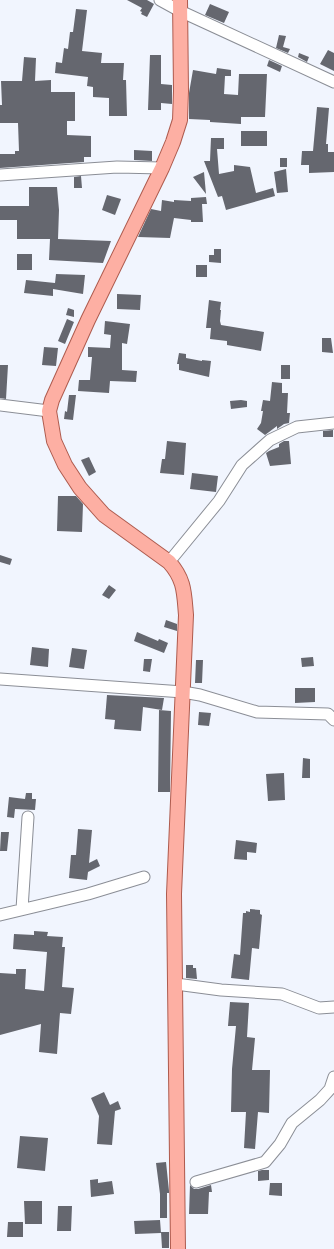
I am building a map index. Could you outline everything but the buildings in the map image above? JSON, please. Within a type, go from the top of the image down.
[{"type":"main road","points":[[178,1249],[174,894],[184,692],[186,616],[184,586],[178,572],[169,562],[104,515],[80,488],[65,464],[54,441],[49,411],[52,400],[88,320],[162,168],[180,120],[180,5]]},
{"type":"street","points":[[160,0],[180,5],[334,82]]},
{"type":"street","points":[[0,175],[117,167],[162,168]]},
{"type":"street","points":[[0,405],[49,411]]},
{"type":"street","points":[[169,562],[219,501],[242,465],[270,440],[297,427],[334,423]]},
{"type":"street","points":[[0,680],[184,692],[200,695],[257,712],[328,714],[334,720]]},
{"type":"street","points":[[22,909],[28,817]]},
{"type":"street","points":[[0,915],[88,894],[144,877]]},
{"type":"street","points":[[176,984],[221,990],[282,994],[319,1008],[334,1007]]},
{"type":"street","points":[[196,1182],[265,1162],[280,1144],[292,1123],[320,1100],[330,1089],[334,1077]]}]
